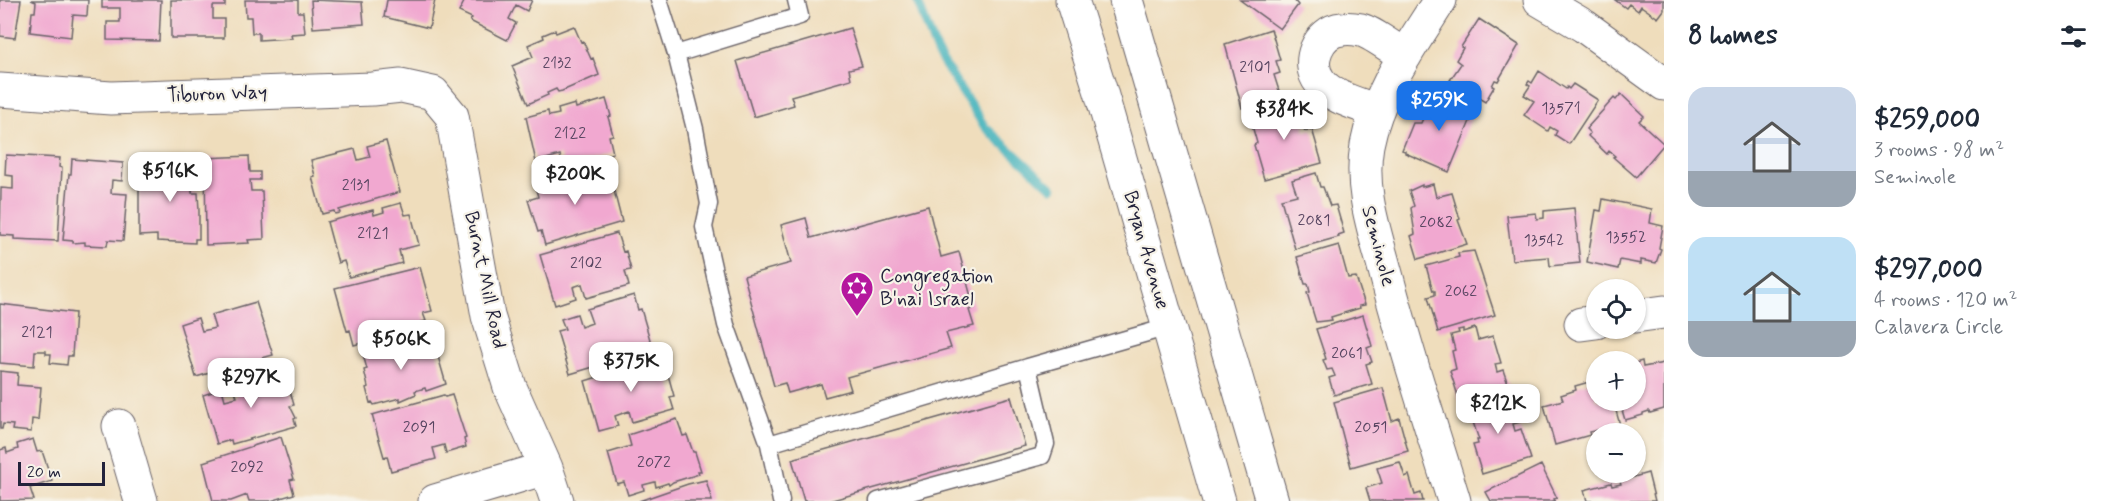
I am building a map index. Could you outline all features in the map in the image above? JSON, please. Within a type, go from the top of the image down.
[{"type":"street","name":"Bryan Avenue","points":[[1072,0],[1100,89],[1219,501]]},
{"type":"street","points":[[1126,0],[1272,501]]},
{"type":"street","name":"Seminole","points":[[1440,0],[1405,56],[1377,111],[1366,146],[1365,196],[1396,311],[1454,501]]},
{"type":"street","points":[[1540,0],[1584,26],[1664,84]]},
{"type":"street","points":[[1377,111],[1340,97],[1320,82],[1312,66],[1316,49],[1326,35],[1341,28],[1363,31],[1405,56]]},
{"type":"street","name":"Tiburon Way","points":[[0,90],[111,98],[373,89],[401,86],[433,93]]},
{"type":"street","name":"Burnt Mill Road","points":[[433,93],[452,116],[488,316],[510,387],[546,468],[557,501]]},
{"type":"street","points":[[1646,314],[1664,312]]},
{"type":"street","points":[[118,426],[141,501]]},
{"type":"street","points":[[435,501],[546,468]]},
{"type":"lane","points":[[659,0],[676,54],[695,129],[709,204],[704,227],[726,325],[769,444],[781,501]]},
{"type":"lane","points":[[676,54],[800,16],[796,0]]},
{"type":"lane","points":[[769,444],[1168,327]]},
{"type":"lane","points":[[878,501],[1042,456],[1046,444],[1028,367]]},
{"type":"building","points":[[0,0],[21,0],[15,38],[0,36]]},
{"type":"building","points":[[31,0],[88,0],[87,16],[73,15],[71,37],[30,32],[32,12],[35,12],[36,2]]},
{"type":"building","points":[[102,0],[161,0],[159,41],[107,40],[107,22],[120,22],[120,8],[102,8]]},
{"type":"building","points":[[171,0],[225,0],[225,6],[213,6],[213,19],[224,19],[224,38],[171,38]]},
{"type":"building","points":[[245,0],[298,0],[298,12],[303,12],[305,33],[291,34],[292,38],[259,40],[259,33],[252,33],[251,17],[246,17]]},
{"type":"building","points":[[311,0],[362,2],[364,24],[313,28]]},
{"type":"building","points":[[387,0],[435,0],[429,28],[384,17]]},
{"type":"building","points":[[465,0],[532,0],[527,11],[516,5],[509,19],[516,23],[507,40],[470,21],[472,18],[459,12]]},
{"type":"building","points":[[1240,0],[1294,0],[1298,5],[1280,29]]},
{"type":"building","points":[[1615,0],[1664,0],[1664,10],[1658,18],[1641,6],[1638,11],[1629,4],[1626,8]]},
{"type":"building","points":[[1479,19],[1519,45],[1498,81],[1495,80],[1492,86],[1494,87],[1485,102],[1450,80],[1461,64],[1456,60],[1463,48],[1461,47]]},
{"type":"building","points":[[574,26],[591,59],[593,58],[599,75],[562,91],[558,92],[556,89],[528,104],[512,66],[533,57],[528,45],[544,38],[543,35]]},
{"type":"building","points":[[850,28],[862,66],[849,69],[851,79],[791,96],[794,105],[754,117],[737,61]]},
{"type":"building","points":[[1271,29],[1280,60],[1276,61],[1280,73],[1274,75],[1281,97],[1242,108],[1225,44]]},
{"type":"building","points":[[1539,71],[1566,89],[1573,84],[1598,100],[1569,144],[1555,135],[1557,131],[1550,127],[1548,131],[1524,115],[1534,101],[1524,95],[1530,86],[1527,84],[1529,81],[1532,83]]},
{"type":"building","points":[[1434,92],[1475,109],[1449,172],[1402,150],[1413,123],[1421,123]]},
{"type":"building","points":[[1621,94],[1644,116],[1639,121],[1664,144],[1636,177],[1613,157],[1615,156],[1609,151],[1607,154],[1588,136],[1590,133],[1586,129],[1614,98],[1616,100]]},
{"type":"building","points":[[606,99],[611,116],[608,117],[613,135],[609,136],[613,153],[563,167],[560,155],[536,162],[526,117],[548,111],[549,116],[559,114],[558,109],[575,104],[576,108]]},
{"type":"building","points":[[1298,101],[1305,127],[1303,127],[1305,131],[1312,129],[1322,163],[1264,179],[1254,145],[1257,143],[1249,115]]},
{"type":"building","points":[[386,141],[400,192],[339,210],[340,213],[335,214],[334,211],[322,214],[312,177],[315,176],[311,160],[355,149],[358,160],[370,157],[367,146]]},
{"type":"building","points":[[6,155],[60,158],[59,167],[62,168],[58,241],[14,239],[14,236],[0,235],[1,188],[13,189],[13,176],[5,175]]},
{"type":"building","points":[[249,156],[250,172],[260,172],[260,180],[250,180],[251,191],[262,191],[264,239],[248,240],[249,243],[206,245],[205,158]]},
{"type":"building","points":[[72,159],[123,163],[122,181],[112,180],[111,193],[127,194],[123,241],[108,240],[107,246],[85,245],[85,242],[73,243],[73,241],[63,240]]},
{"type":"building","points":[[151,160],[183,160],[184,165],[197,165],[197,183],[192,183],[192,193],[198,193],[199,211],[199,239],[195,239],[195,243],[157,241],[157,235],[139,236],[139,184],[152,183]]},
{"type":"building","points":[[603,166],[609,184],[612,183],[622,222],[545,245],[541,231],[538,232],[528,200],[538,197],[535,186]]},
{"type":"building","points":[[1316,173],[1330,206],[1336,205],[1344,233],[1338,235],[1339,237],[1295,249],[1281,199],[1297,195],[1292,180]]},
{"type":"building","points":[[1433,184],[1436,197],[1452,193],[1460,219],[1458,220],[1467,244],[1418,259],[1411,236],[1415,234],[1411,208],[1414,206],[1409,191],[1422,185],[1422,187]]},
{"type":"building","points":[[1603,199],[1652,209],[1650,223],[1663,226],[1659,248],[1661,249],[1656,263],[1641,260],[1641,264],[1620,260],[1618,269],[1587,262],[1596,210],[1601,211]]},
{"type":"building","points":[[401,203],[405,215],[411,214],[419,245],[399,250],[402,263],[349,277],[344,261],[338,263],[327,222],[373,210],[374,215],[384,212],[383,208]]},
{"type":"building","points":[[928,206],[941,257],[959,252],[974,308],[969,310],[974,326],[946,333],[951,348],[847,377],[851,390],[825,397],[821,384],[788,393],[785,383],[774,386],[744,276],[791,263],[781,225],[806,218],[811,238]]},
{"type":"building","points":[[1574,208],[1580,263],[1550,266],[1549,257],[1512,260],[1507,216],[1536,213],[1537,219],[1544,218],[1544,211]]},
{"type":"building","points":[[617,233],[623,252],[626,251],[631,270],[625,271],[629,286],[586,298],[582,284],[573,287],[576,298],[555,305],[540,255]]},
{"type":"building","points":[[1339,245],[1348,278],[1356,277],[1365,305],[1331,317],[1332,320],[1316,322],[1307,293],[1310,292],[1308,284],[1305,284],[1297,257]]},
{"type":"building","points":[[1474,251],[1495,315],[1438,332],[1428,297],[1435,295],[1435,291],[1433,291],[1426,266],[1459,257],[1458,253]]},
{"type":"building","points":[[420,267],[432,311],[423,313],[426,321],[410,325],[411,329],[354,345],[350,330],[347,331],[335,288]]},
{"type":"building","points":[[634,295],[638,310],[641,309],[653,350],[641,353],[642,355],[637,357],[637,354],[570,374],[557,331],[565,329],[561,319],[577,314],[581,327],[592,323],[587,309]]},
{"type":"building","points":[[256,302],[273,355],[262,358],[263,362],[258,363],[257,359],[196,377],[180,324],[198,318],[202,331],[215,328],[211,315]]},
{"type":"building","points":[[0,304],[75,313],[72,356],[68,356],[67,365],[50,363],[51,354],[46,354],[46,351],[35,351],[34,366],[0,363]]},
{"type":"building","points":[[1363,315],[1372,346],[1367,348],[1372,362],[1366,364],[1372,384],[1334,395],[1329,378],[1335,376],[1332,369],[1327,370],[1323,360],[1326,359],[1316,329]]},
{"type":"building","points":[[1475,328],[1478,340],[1493,336],[1501,363],[1495,364],[1497,372],[1503,370],[1509,387],[1460,402],[1450,371],[1456,369],[1451,335],[1459,333],[1458,330],[1463,329],[1463,332]]},
{"type":"building","points":[[410,338],[414,351],[435,346],[446,384],[426,391],[425,388],[415,391],[416,394],[400,401],[400,398],[374,405],[370,403],[364,370],[367,369],[362,351]]},
{"type":"building","points":[[651,357],[652,360],[663,357],[674,396],[670,397],[674,410],[632,422],[629,411],[615,416],[618,426],[599,431],[585,381],[646,362],[645,359]]},
{"type":"building","points":[[1664,363],[1664,409],[1650,413],[1649,411],[1625,420],[1622,411],[1646,411],[1646,366]]},
{"type":"building","points":[[277,369],[282,385],[288,384],[294,405],[290,406],[296,418],[294,419],[296,426],[232,444],[231,440],[217,444],[203,395],[222,389],[225,400],[237,397],[232,382]]},
{"type":"building","points":[[0,371],[18,373],[17,385],[41,387],[38,420],[32,419],[31,432],[12,430],[13,425],[3,424],[0,429]]},
{"type":"building","points":[[1586,383],[1586,411],[1616,411],[1619,423],[1586,423],[1586,436],[1555,445],[1544,405],[1563,400],[1561,395],[1576,390],[1575,386]]},
{"type":"building","points":[[1383,388],[1392,421],[1399,418],[1408,451],[1351,467],[1334,402]]},
{"type":"building","points":[[1511,394],[1520,422],[1513,424],[1515,431],[1521,429],[1531,459],[1482,474],[1473,445],[1478,444],[1477,440],[1479,440],[1468,407]]},
{"type":"building","points":[[444,395],[445,397],[452,395],[466,438],[464,439],[466,447],[446,453],[444,445],[433,448],[436,459],[391,471],[387,456],[384,457],[372,415]]},
{"type":"building","points":[[1011,397],[1025,446],[829,501],[804,501],[792,459]]},
{"type":"building","points":[[677,419],[683,436],[687,435],[693,452],[695,452],[701,471],[698,471],[699,474],[669,485],[668,483],[656,487],[655,482],[643,485],[644,490],[628,495],[624,482],[617,484],[608,453],[631,446],[628,435]]},
{"type":"building","points":[[281,437],[294,479],[290,480],[294,494],[271,501],[249,501],[247,495],[231,501],[213,501],[203,462]]},
{"type":"building","points":[[33,439],[37,452],[42,451],[52,481],[30,488],[34,500],[0,501],[0,450],[6,448],[7,453],[18,449],[17,444]]},
{"type":"building","points":[[1400,462],[1405,477],[1409,475],[1415,495],[1421,493],[1423,501],[1370,501],[1366,488],[1382,483],[1377,468]]},
{"type":"building","points":[[1541,465],[1557,498],[1554,499],[1555,501],[1491,501],[1486,492]]},
{"type":"building","points":[[1648,473],[1655,501],[1587,501],[1584,490],[1611,483],[1612,486],[1621,483],[1646,483],[1646,474]]},
{"type":"building","points":[[706,480],[712,501],[639,501],[688,484]]},
{"type":"waterway","points":[[917,0],[937,53],[985,127],[1052,188]]},
{"type":"place","name":"Congregation B'nai Israel","points":[[857,317]]}]
